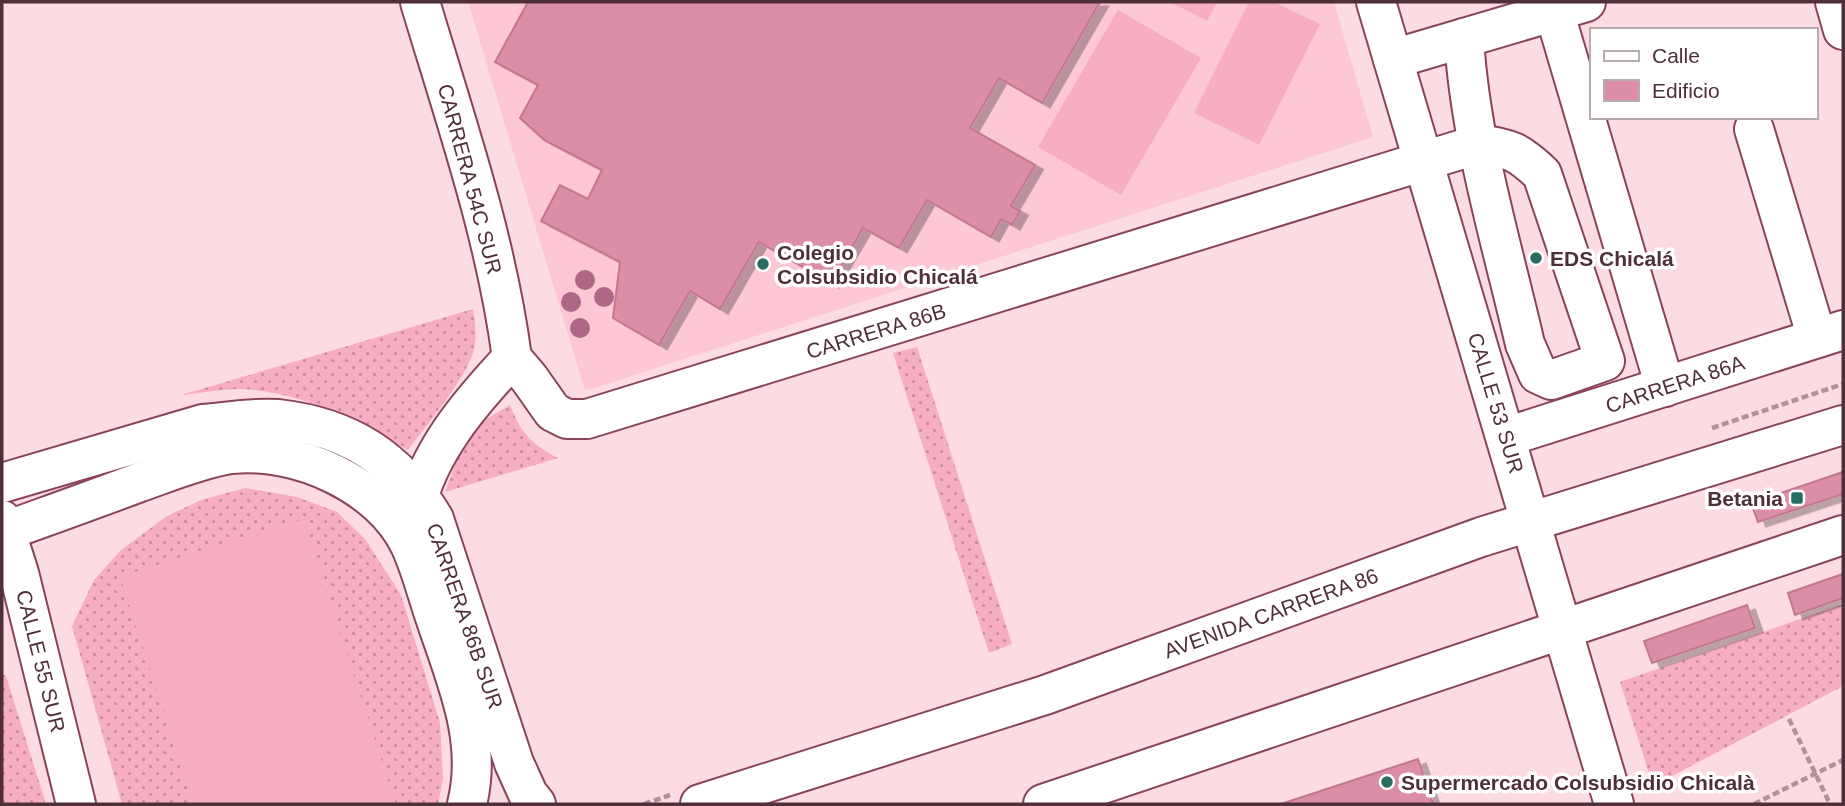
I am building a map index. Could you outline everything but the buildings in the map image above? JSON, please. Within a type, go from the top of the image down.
[{"type":"street","name":"CARRERA 54C SUR","points":[[420,2],[484,219],[506,310],[512,358]]},
{"type":"street","name":"CALLE 53 SUR","points":[[1376,2],[1614,804]]},
{"type":"street","points":[[1835,2],[1843,30]]},
{"type":"street","points":[[1393,59],[1570,7],[1590,100]]},
{"type":"street","points":[[1464,38],[1466,78],[1479,144],[1525,344],[1538,374],[1551,380],[1653,345]]},
{"type":"street","points":[[1594,119],[1615,216],[1665,387]]},
{"type":"street","points":[[1754,129],[1830,334]]},
{"type":"street","name":"CARRERA 86B","points":[[512,358],[529,377],[552,412],[567,419],[587,419],[1479,144]]},
{"type":"street","points":[[1479,144],[1506,147],[1524,156],[1542,174],[1605,361]]},
{"type":"street","points":[[1560,228],[1615,216]]},
{"type":"street","points":[[1458,275],[1505,259]]},
{"type":"street","name":"CARRERA 86A","points":[[1506,437],[1830,334]]},
{"type":"street","points":[[1483,360],[1525,344]]},
{"type":"street","points":[[410,545],[419,493],[443,442],[512,358]]},
{"type":"street","name":"CARRERA 86B SUR","points":[[2,483],[203,424],[275,419],[309,425],[348,438],[383,457],[419,493],[442,537],[514,763],[528,794],[536,804]]},
{"type":"street","name":"AVENIDA CARRERA 86","points":[[700,804],[1045,695],[1427,556],[1843,425]]},
{"type":"street","name":"CARRERA 86B SUR","points":[[4,526],[231,454],[281,456],[331,471],[369,494],[393,519],[410,545],[471,732],[474,758],[467,804]]},
{"type":"street","name":"CALLE 55 SUR","points":[[4,526],[10,583],[76,804]]},
{"type":"street","points":[[1043,804],[1843,535]]},
{"type":"path","points":[[1789,719],[1830,804]]},
{"type":"path","points":[[1754,804],[1843,760]]},
{"type":"shaded area","name":"Colegio Colsubsidio Chicalá","points":[[468,2],[1334,2],[1373,137],[585,391]]},
{"type":"shaded area","points":[[1170,2],[1217,2],[1207,21]]},
{"type":"shaded area","points":[[1249,2],[1274,2],[1320,24],[1259,145],[1194,113]]},
{"type":"shaded area","points":[[1118,10],[1201,58],[1121,195],[1038,147]]},
{"type":"shaded area","points":[[473,309],[475,338],[471,359],[446,400],[408,450],[349,418],[286,396],[241,389],[181,395]]},
{"type":"shaded area","points":[[917,347],[1012,644],[989,653],[893,353]]},
{"type":"shaded area","points":[[510,405],[528,437],[558,458],[445,492],[464,440],[476,425]]},
{"type":"shaded area","points":[[245,488],[297,497],[337,512],[365,539],[401,595],[440,723],[443,779],[438,804],[122,804],[72,626],[94,580],[121,550],[167,516],[201,500]]},
{"type":"shaded area","points":[[303,519],[396,804],[194,804],[120,577]]},
{"type":"shaded area","points":[[1843,604],[1843,686],[1653,786],[1620,682]]},
{"type":"shaded area","points":[[2,674],[6,676],[46,804],[2,804]]},
{"type":"place","name":"EDS Chicalá","points":[[1536,258]]},
{"type":"place","name":"Colegio Colsubsidio Chicalá","points":[[763,264]]},
{"type":"place","name":"Betania","points":[[1797,498]]},
{"type":"place","name":"Supermercado Colsubsidio Chicalà","points":[[1387,782]]}]
